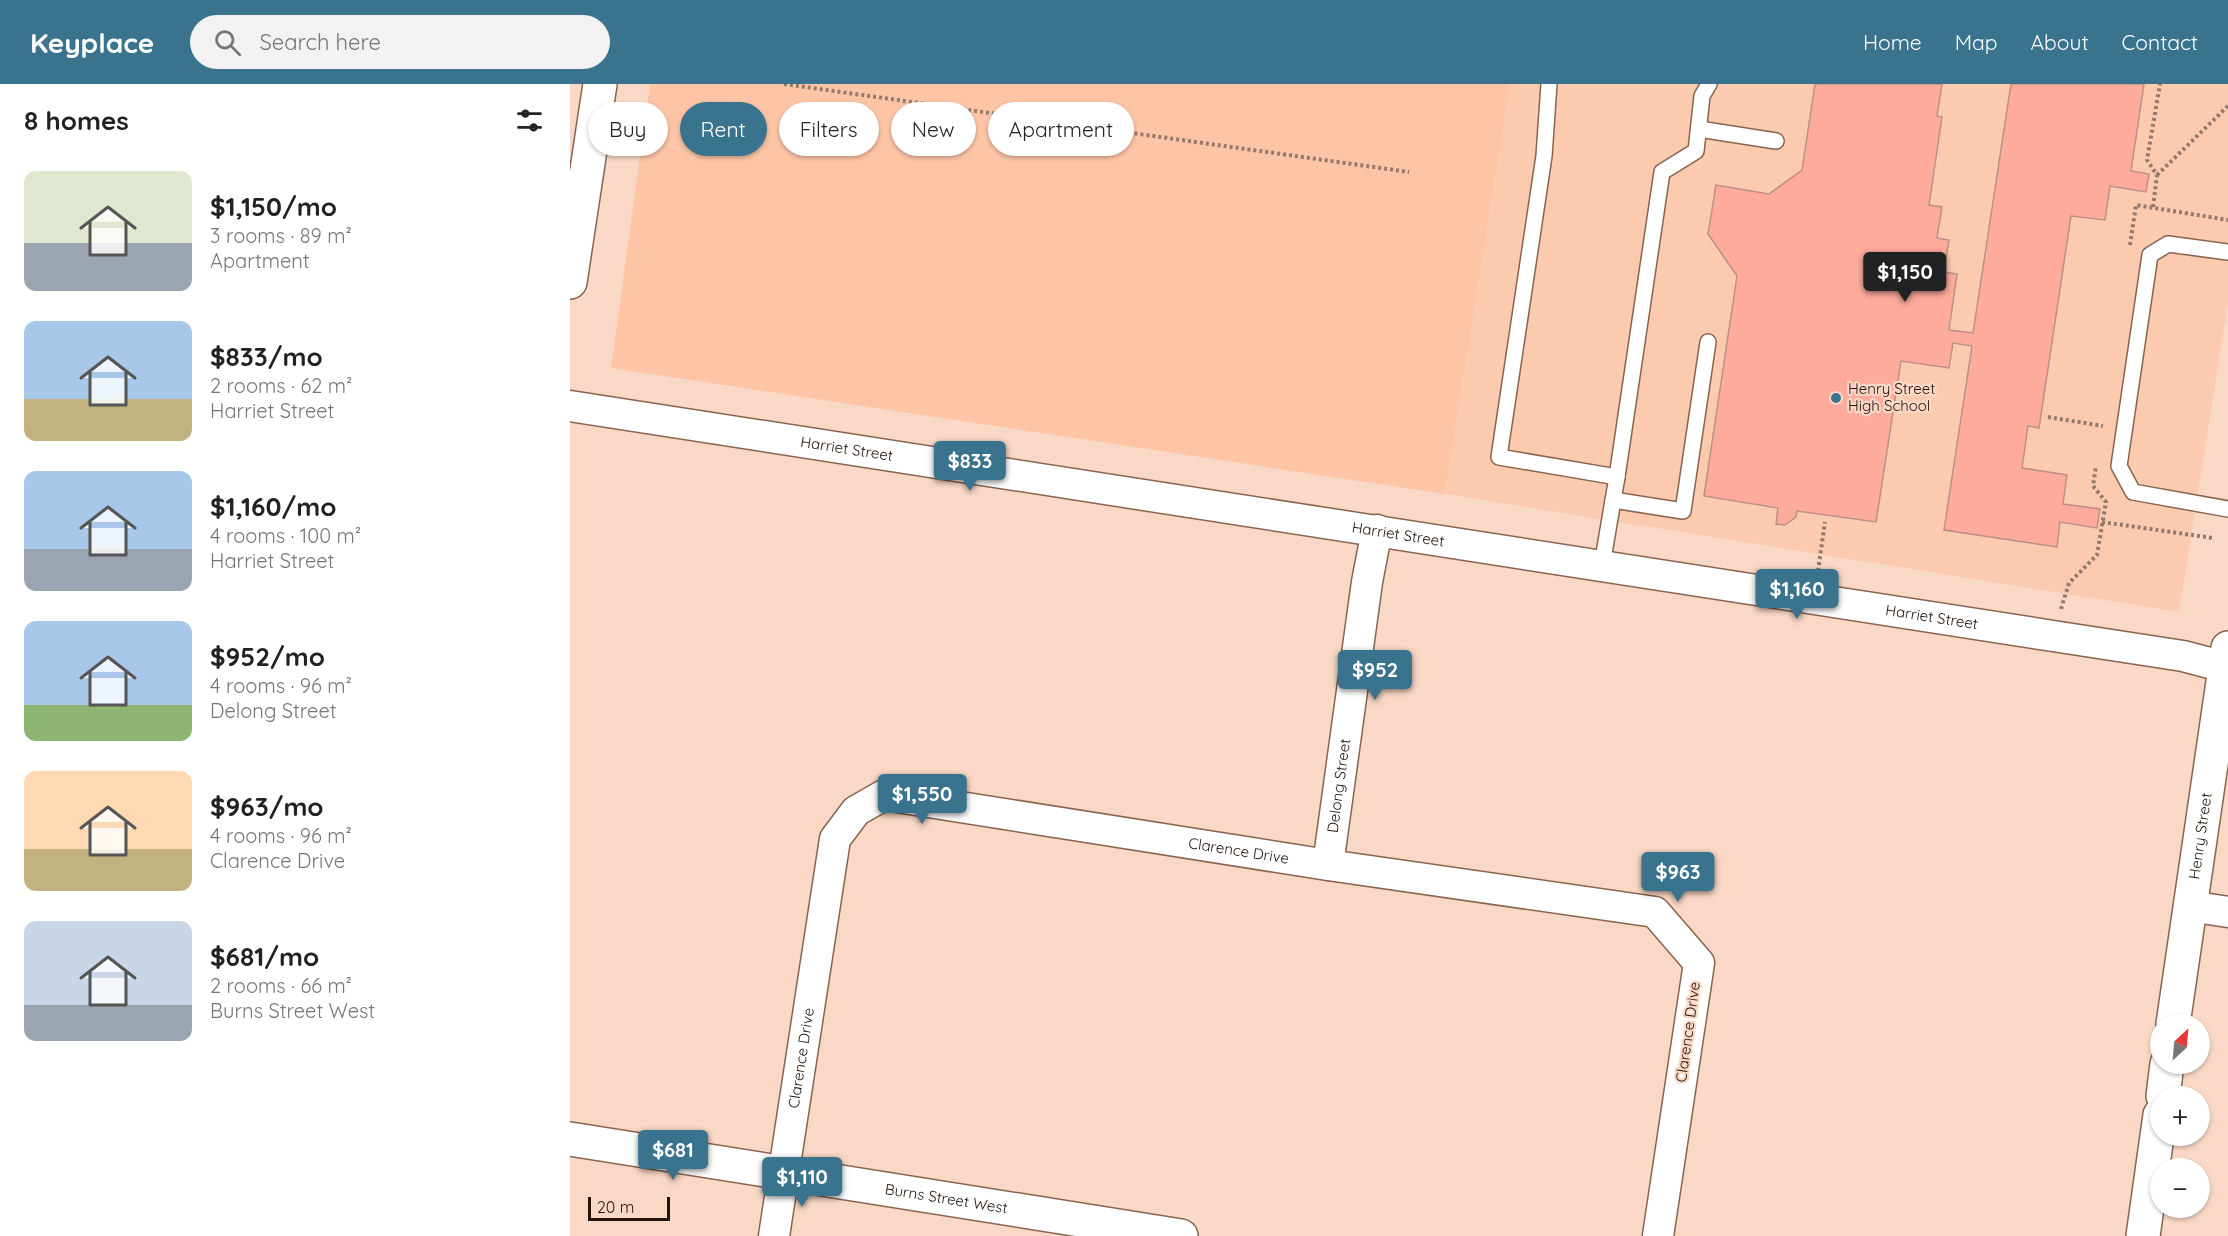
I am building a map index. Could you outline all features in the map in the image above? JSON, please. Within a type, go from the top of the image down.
[{"type":"street","points":[[570,282],[573,232],[600,84]]},
{"type":"street","name":"Harriet Street","points":[[570,406],[2183,656],[2227,657]]},
{"type":"street","name":"Delong Street","points":[[1328,865],[1367,582],[1377,530]]},
{"type":"street","name":"Henry Street","points":[[2174,1014],[2227,657]]},
{"type":"street","name":"Clarence Drive","points":[[774,1236],[835,839],[855,811],[884,795],[1328,865],[1655,912],[1699,963],[1658,1236]]},
{"type":"street","points":[[2189,906],[2228,912]]},
{"type":"street","name":"Burns Street West","points":[[570,1139],[1181,1236]]},
{"type":"street","points":[[2143,1236],[2156,1146]]},
{"type":"lane","points":[[1549,84],[1544,156],[1498,458],[1617,477]]},
{"type":"lane","points":[[1602,565],[1614,500],[1662,172],[1696,151],[1702,96],[1709,84]]},
{"type":"lane","points":[[1699,129],[1776,141]]},
{"type":"lane","points":[[2228,252],[2168,244],[2150,255],[2119,466],[2133,492],[2228,509]]},
{"type":"lane","points":[[1614,500],[1683,511],[1708,342]]},
{"type":"path","points":[[784,84],[1409,172]]},
{"type":"path","points":[[2157,175],[2147,160],[2160,84]]},
{"type":"path","points":[[2152,207],[2157,175],[2228,106]]},
{"type":"path","points":[[2048,417],[2103,426]]},
{"type":"path","points":[[1813,598],[1825,522]]},
{"type":"path","points":[[2102,522],[2213,538]]},
{"type":"shaded area","points":[[650,84],[1510,84],[1445,494],[611,368],[640,156],[668,156],[668,102],[648,102]]},
{"type":"shaded area","name":"Henry Street High School","points":[[1510,84],[2228,84],[2228,303],[2179,612],[1445,494]]},
{"type":"building","points":[[1815,84],[1942,84],[1937,116],[1942,117],[1929,205],[1942,207],[1937,238],[1949,240],[1944,272],[1957,274],[1949,330],[1973,333],[2011,84],[2144,84],[2131,171],[2149,174],[2146,192],[2110,186],[2105,220],[2071,216],[2039,428],[2028,426],[2022,468],[2067,475],[2063,504],[2100,509],[2097,528],[2060,522],[2057,547],[1944,530],[1972,346],[1953,343],[1949,368],[1901,361],[1876,522],[1797,511],[1796,517],[1785,525],[1776,524],[1778,508],[1704,496],[1737,276],[1708,234],[1716,185],[1769,194],[1802,170]]},
{"type":"place","name":"Henry Street High School","points":[[1836,398]]}]
